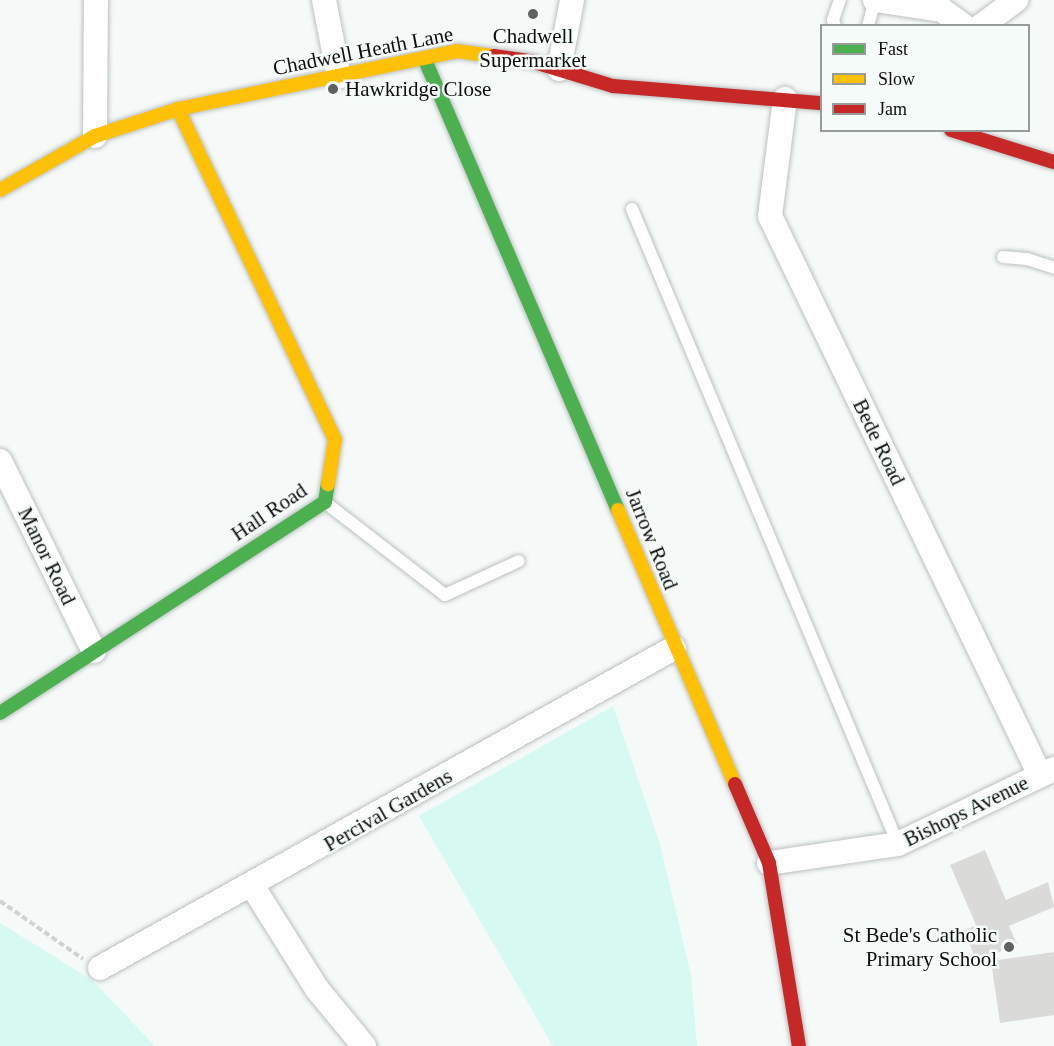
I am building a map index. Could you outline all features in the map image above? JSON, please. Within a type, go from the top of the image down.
[{"type":"street","points":[[95,136],[96,0]]},
{"type":"street","points":[[324,0],[339,77]]},
{"type":"street","points":[[559,69],[572,0]]},
{"type":"street","points":[[875,0],[942,10],[961,24]]},
{"type":"street","points":[[984,24],[1016,0]]},
{"type":"street","name":"Chadwell Heath Lane","points":[[0,190],[95,136],[178,109],[425,60],[457,51],[495,54],[559,69],[613,86],[657,92],[820,103]]},
{"type":"street","name":"Jarrow Road","points":[[425,60],[674,648],[769,863],[799,1046]]},
{"type":"street","name":"Bede Road","points":[[785,99],[770,216],[1047,772]]},
{"type":"street","name":"Hall Road","points":[[0,713],[325,502],[334,440],[178,109]]},
{"type":"street","points":[[957,132],[1054,162]]},
{"type":"street","name":"Manor Road","points":[[0,461],[94,651]]},
{"type":"street","name":"Percival Gardens","points":[[100,968],[253,887],[674,648]]},
{"type":"street","name":"Bishops Avenue","points":[[769,863],[898,844],[1047,772]]},
{"type":"street","points":[[253,887],[317,989],[364,1046]]},
{"type":"lane","points":[[835,24],[833,20],[840,0]]},
{"type":"lane","points":[[869,24],[875,0]]},
{"type":"lane","points":[[632,209],[898,844]]},
{"type":"lane","points":[[1003,257],[1027,259],[1054,268]]},
{"type":"lane","points":[[325,502],[445,595],[519,561]]},
{"type":"path","points":[[0,901],[72,953],[100,968]]},
{"type":"green space","points":[[613,706],[660,844],[691,975],[697,1046],[553,1046],[419,816]]},
{"type":"green space","points":[[0,923],[92,980],[155,1046],[0,1046]]},
{"type":"building","points":[[985,850],[1006,900],[1048,882],[1054,907],[1009,926],[1017,944],[977,962],[964,931],[976,925],[950,865]]},
{"type":"building","points":[[1054,952],[1054,1015],[1000,1023],[991,961]]},
{"type":"traffic: fast","points":[[425,60],[618,510]]},
{"type":"traffic: fast","points":[[0,713],[325,502],[328,484]]},
{"type":"traffic: slow","points":[[0,190],[95,136],[178,109],[457,51],[494,56]]},
{"type":"traffic: slow","points":[[178,109],[335,440],[328,484]]},
{"type":"traffic: slow","points":[[618,510],[735,784]]},
{"type":"traffic: jam","points":[[494,56],[531,61],[613,86],[820,103]]},
{"type":"traffic: jam","points":[[957,132],[1054,162]]},
{"type":"traffic: jam","points":[[735,784],[769,863],[799,1046]]},
{"type":"place","name":"Chadwell Supermarket","points":[[533,14]]},
{"type":"place","name":"Hawkridge Close","points":[[333,89]]},
{"type":"place","name":"St Bede's Catholic Primary School","points":[[1009,947]]}]
